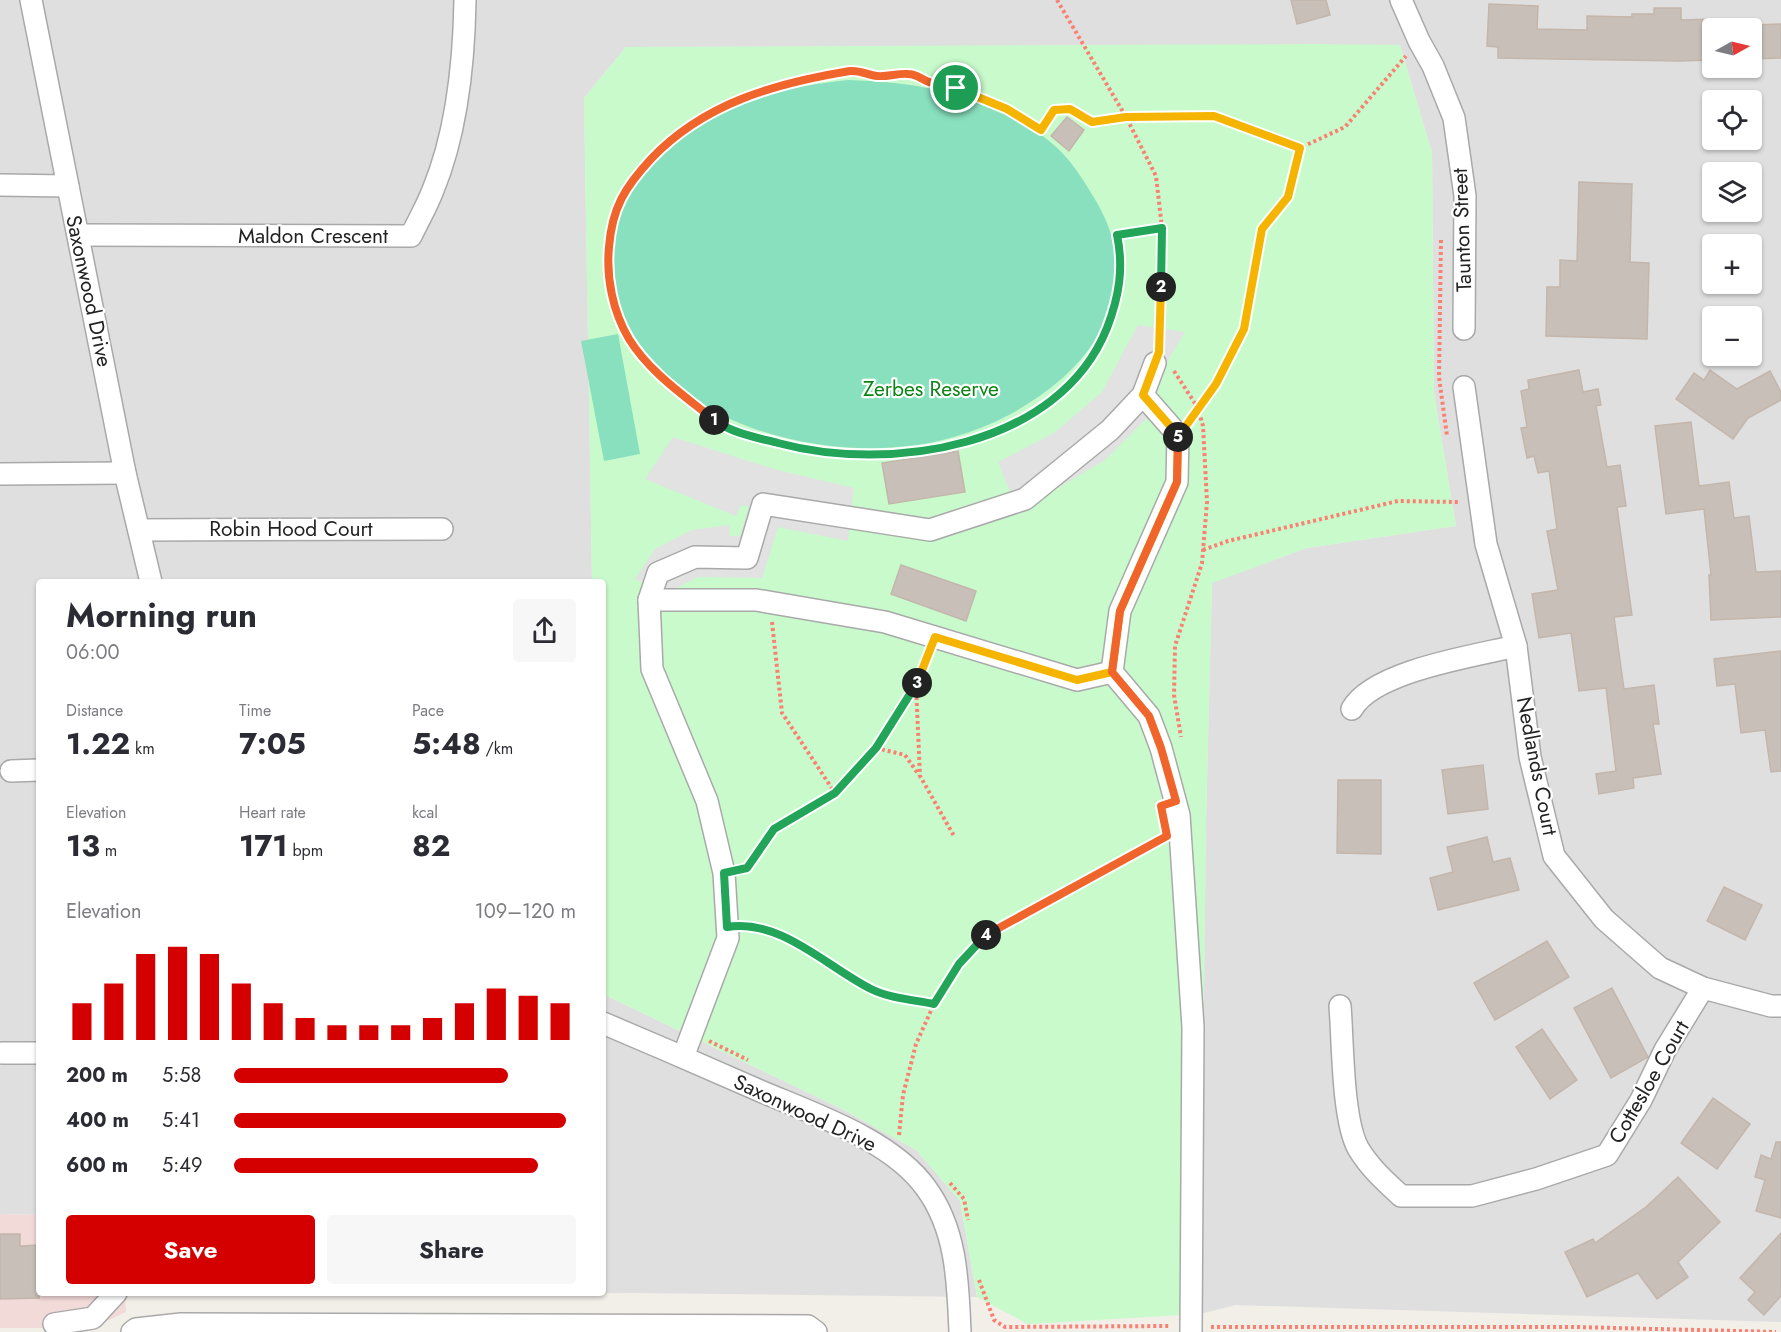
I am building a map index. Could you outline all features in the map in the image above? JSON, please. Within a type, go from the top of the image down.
[{"type":"street","name":"Saxonwood Drive","points":[[31,0],[125,473],[150,579]]},
{"type":"street","name":"Maldon Crescent","points":[[78,235],[411,236],[434,189],[450,135],[464,45],[465,0]]},
{"type":"street","name":"Taunton Street","points":[[1401,0],[1433,66],[1454,118],[1465,196],[1464,329]]},
{"type":"street","points":[[0,185],[68,186]]},
{"type":"street","points":[[683,1057],[728,938],[724,873],[707,801],[652,669],[649,600],[658,573],[695,557],[747,558],[763,504],[930,530],[1025,499],[1110,430],[1143,395],[1155,363]]},
{"type":"street","points":[[1352,709],[1356,701],[1398,675],[1516,646],[1486,544],[1464,387]]},
{"type":"street","points":[[1143,395],[1178,435],[1177,482],[1120,611],[1112,672],[1149,716],[1161,748],[1179,815],[1193,1027],[1191,1329]]},
{"type":"street","points":[[0,474],[125,473]]},
{"type":"street","name":"Robin Hood Court","points":[[139,530],[442,529]]},
{"type":"street","points":[[649,600],[769,602],[885,622],[1077,680],[1112,672]]},
{"type":"street","name":"Nedlands Court","points":[[1516,646],[1530,757],[1554,856],[1604,919],[1660,968],[1703,988],[1771,1006],[1781,1006]]},
{"type":"street","points":[[11,771],[36,770]]},
{"type":"street","name":"Cottesloe Court","points":[[1340,1006],[1349,1111],[1357,1145],[1372,1169],[1401,1196],[1472,1196],[1536,1179],[1606,1155],[1641,1100],[1665,1050],[1703,988]]},
{"type":"street","name":"Saxonwood Drive","points":[[606,1024],[825,1119],[876,1145],[926,1187],[945,1223],[957,1265],[960,1332]]},
{"type":"street","points":[[2,1053],[36,1053]]},
{"type":"street","points":[[54,1324],[93,1318],[113,1296]]},
{"type":"street","points":[[132,1332],[136,1329],[181,1324],[808,1326],[816,1332]]},
{"type":"path","points":[[1057,0],[1126,117],[1156,176],[1162,228],[1159,352],[1155,363]]},
{"type":"path","points":[[1162,228],[1117,235],[1121,264],[1117,300],[1100,345],[1068,386],[1022,420],[992,434],[960,444],[873,457],[799,449],[717,423],[663,379],[630,339],[616,307],[608,257],[613,215],[623,193],[639,172],[673,138],[708,113],[736,99],[767,89],[851,71],[895,77],[907,73],[990,101],[1041,130],[1054,110],[1070,109],[1092,122],[1126,117],[1214,116],[1300,148],[1346,127],[1419,41]]},
{"type":"path","points":[[1178,435],[1216,384],[1244,329],[1262,229],[1288,197],[1300,148]]},
{"type":"path","points":[[1203,550],[1228,541],[1398,501],[1459,502]]},
{"type":"path","points":[[1182,738],[1174,694],[1175,646],[1202,563]]},
{"type":"path","points":[[769,602],[778,661],[782,713],[835,793]]},
{"type":"path","points":[[724,873],[747,868],[774,829],[835,793],[876,748],[916,684],[935,637]]},
{"type":"path","points":[[916,684],[920,776]]},
{"type":"path","points":[[876,748],[905,755],[920,776],[954,836]]},
{"type":"path","points":[[899,1136],[903,1095],[913,1054],[934,1004],[959,964],[986,934],[1167,836]]},
{"type":"path","points":[[727,927],[738,925],[775,932],[874,991],[934,1004]]},
{"type":"path","points":[[988,1303],[994,1320],[1005,1327],[1307,1330],[1577,1327],[1776,1332]]},
{"type":"shaded area","points":[[0,0],[1781,0],[1781,1322],[1235,1305],[1200,1314],[1206,821],[1212,582],[1307,548],[1456,526],[1434,394],[1432,153],[1400,45],[626,47],[584,98],[592,579],[36,579],[36,1215],[0,1214]]},
{"type":"shaded area","points":[[1138,325],[1185,332],[1139,408],[1148,417],[1105,460],[1018,512],[998,462],[1054,433],[1102,392]]},
{"type":"shaded area","points":[[673,437],[777,470],[854,488],[848,541],[778,527],[762,578],[698,577],[665,594],[635,579],[655,549],[692,530],[729,525],[730,536],[740,536],[749,507],[741,505],[736,516],[645,479]]},
{"type":"shaded area","points":[[606,995],[846,1111],[916,1150],[960,1201],[977,1297],[606,1293]]},
{"type":"shaded area","points":[[0,1214],[36,1215],[36,1296],[125,1296],[126,1312],[92,1328],[0,1328]]},
{"type":"green space","name":"Zerbes Reserve","points":[[1400,45],[1432,153],[1434,394],[1456,526],[1307,548],[1212,583],[1206,821],[1200,1314],[1028,1324],[977,1297],[960,1201],[916,1150],[846,1111],[606,995],[606,579],[592,579],[584,98],[626,47]]},
{"type":"green space","points":[[848,80],[903,84],[958,95],[1009,115],[1033,129],[1061,151],[1076,169],[1093,196],[1113,242],[1116,286],[1103,326],[1079,362],[1045,392],[1005,417],[961,435],[917,445],[874,448],[828,445],[781,437],[736,422],[695,400],[660,372],[633,336],[616,294],[612,260],[617,228],[628,198],[646,171],[668,147],[694,127],[723,110],[753,98],[788,89]]},
{"type":"green space","points":[[618,334],[640,454],[604,461],[581,341]]},
{"type":"building","points":[[1291,0],[1326,0],[1330,15],[1297,24]]},
{"type":"building","points":[[1489,4],[1538,6],[1537,29],[1587,30],[1587,16],[1632,17],[1632,14],[1654,14],[1654,8],[1681,8],[1681,20],[1702,19],[1702,60],[1498,58],[1498,47],[1487,46]]},
{"type":"building","points":[[1781,24],[1781,58],[1762,59],[1762,25]]},
{"type":"building","points":[[1067,117],[1084,130],[1069,151],[1051,136]]},
{"type":"building","points":[[1579,182],[1632,184],[1630,262],[1649,263],[1647,339],[1546,336],[1547,287],[1560,287],[1560,260],[1577,261]]},
{"type":"building","points":[[1579,370],[1583,392],[1598,389],[1601,405],[1596,406],[1607,467],[1620,465],[1626,506],[1617,507],[1632,615],[1614,617],[1624,689],[1654,685],[1659,724],[1653,724],[1661,774],[1633,778],[1634,788],[1599,794],[1596,774],[1616,771],[1606,688],[1579,691],[1571,633],[1539,638],[1532,594],[1558,590],[1547,531],[1557,529],[1549,471],[1538,473],[1534,456],[1527,458],[1521,428],[1527,427],[1521,391],[1529,389],[1528,380]]},
{"type":"building","points":[[1710,370],[1737,389],[1770,371],[1781,392],[1781,400],[1748,418],[1733,439],[1676,399],[1694,373],[1704,380]]},
{"type":"building","points":[[1691,422],[1699,486],[1729,482],[1734,518],[1749,516],[1756,572],[1781,571],[1781,617],[1711,620],[1709,575],[1711,575],[1704,509],[1666,514],[1655,426]]},
{"type":"building","points":[[958,451],[965,492],[889,504],[882,463]]},
{"type":"building","points":[[901,565],[976,591],[966,621],[891,594]]},
{"type":"building","points":[[1781,651],[1781,771],[1771,772],[1765,730],[1741,733],[1735,684],[1717,686],[1714,659]]},
{"type":"building","points":[[1483,765],[1488,809],[1448,814],[1442,770]]},
{"type":"building","points":[[1338,780],[1381,780],[1381,854],[1337,853]]},
{"type":"building","points":[[1487,837],[1493,862],[1510,858],[1519,890],[1438,910],[1430,878],[1453,872],[1447,847]]},
{"type":"building","points":[[1724,887],[1762,905],[1745,940],[1707,921]]},
{"type":"building","points":[[1547,941],[1569,977],[1495,1020],[1474,983]]},
{"type":"building","points":[[1612,988],[1648,1057],[1611,1078],[1574,1008]]},
{"type":"building","points":[[1542,1029],[1577,1080],[1550,1099],[1516,1047]]},
{"type":"building","points":[[1713,1098],[1750,1124],[1717,1169],[1681,1143]]},
{"type":"building","points":[[1776,1142],[1781,1142],[1781,1218],[1756,1211],[1765,1180],[1755,1177],[1761,1155],[1771,1159]]},
{"type":"building","points":[[1678,1177],[1720,1222],[1678,1262],[1688,1277],[1657,1299],[1638,1273],[1587,1297],[1565,1252],[1593,1239],[1595,1243],[1646,1207]]},
{"type":"building","points":[[1781,1233],[1781,1296],[1764,1315],[1748,1300],[1755,1292],[1740,1278]]},
{"type":"building","points":[[0,1234],[20,1234],[20,1246],[36,1245],[36,1296],[39,1298],[0,1299]]},
{"type":"route","points":[[956,88],[928,82],[917,75],[907,73],[895,77],[851,71],[834,76],[802,80],[736,99],[686,127],[666,143],[639,172],[623,193],[613,215],[608,257],[612,297],[630,339],[663,379],[717,423],[799,449],[873,457],[960,444],[992,434],[1022,420],[1068,386],[1100,345],[1117,300],[1121,264],[1117,235],[1162,228],[1159,352],[1143,395],[1178,435],[1177,482],[1120,611],[1112,672],[1077,680],[935,637],[916,684],[876,748],[835,793],[774,829],[747,868],[724,873],[727,927],[738,925],[775,932],[874,991],[934,1004],[959,964],[986,934],[1167,836],[1161,806],[1176,801],[1161,748],[1149,716],[1112,672],[1120,611],[1149,546],[1177,482],[1178,435],[1216,384],[1244,329],[1262,229],[1288,197],[1300,148],[1214,116],[1126,117],[1092,122],[1070,109],[1054,110],[1041,130],[1007,109],[956,88]]}]
